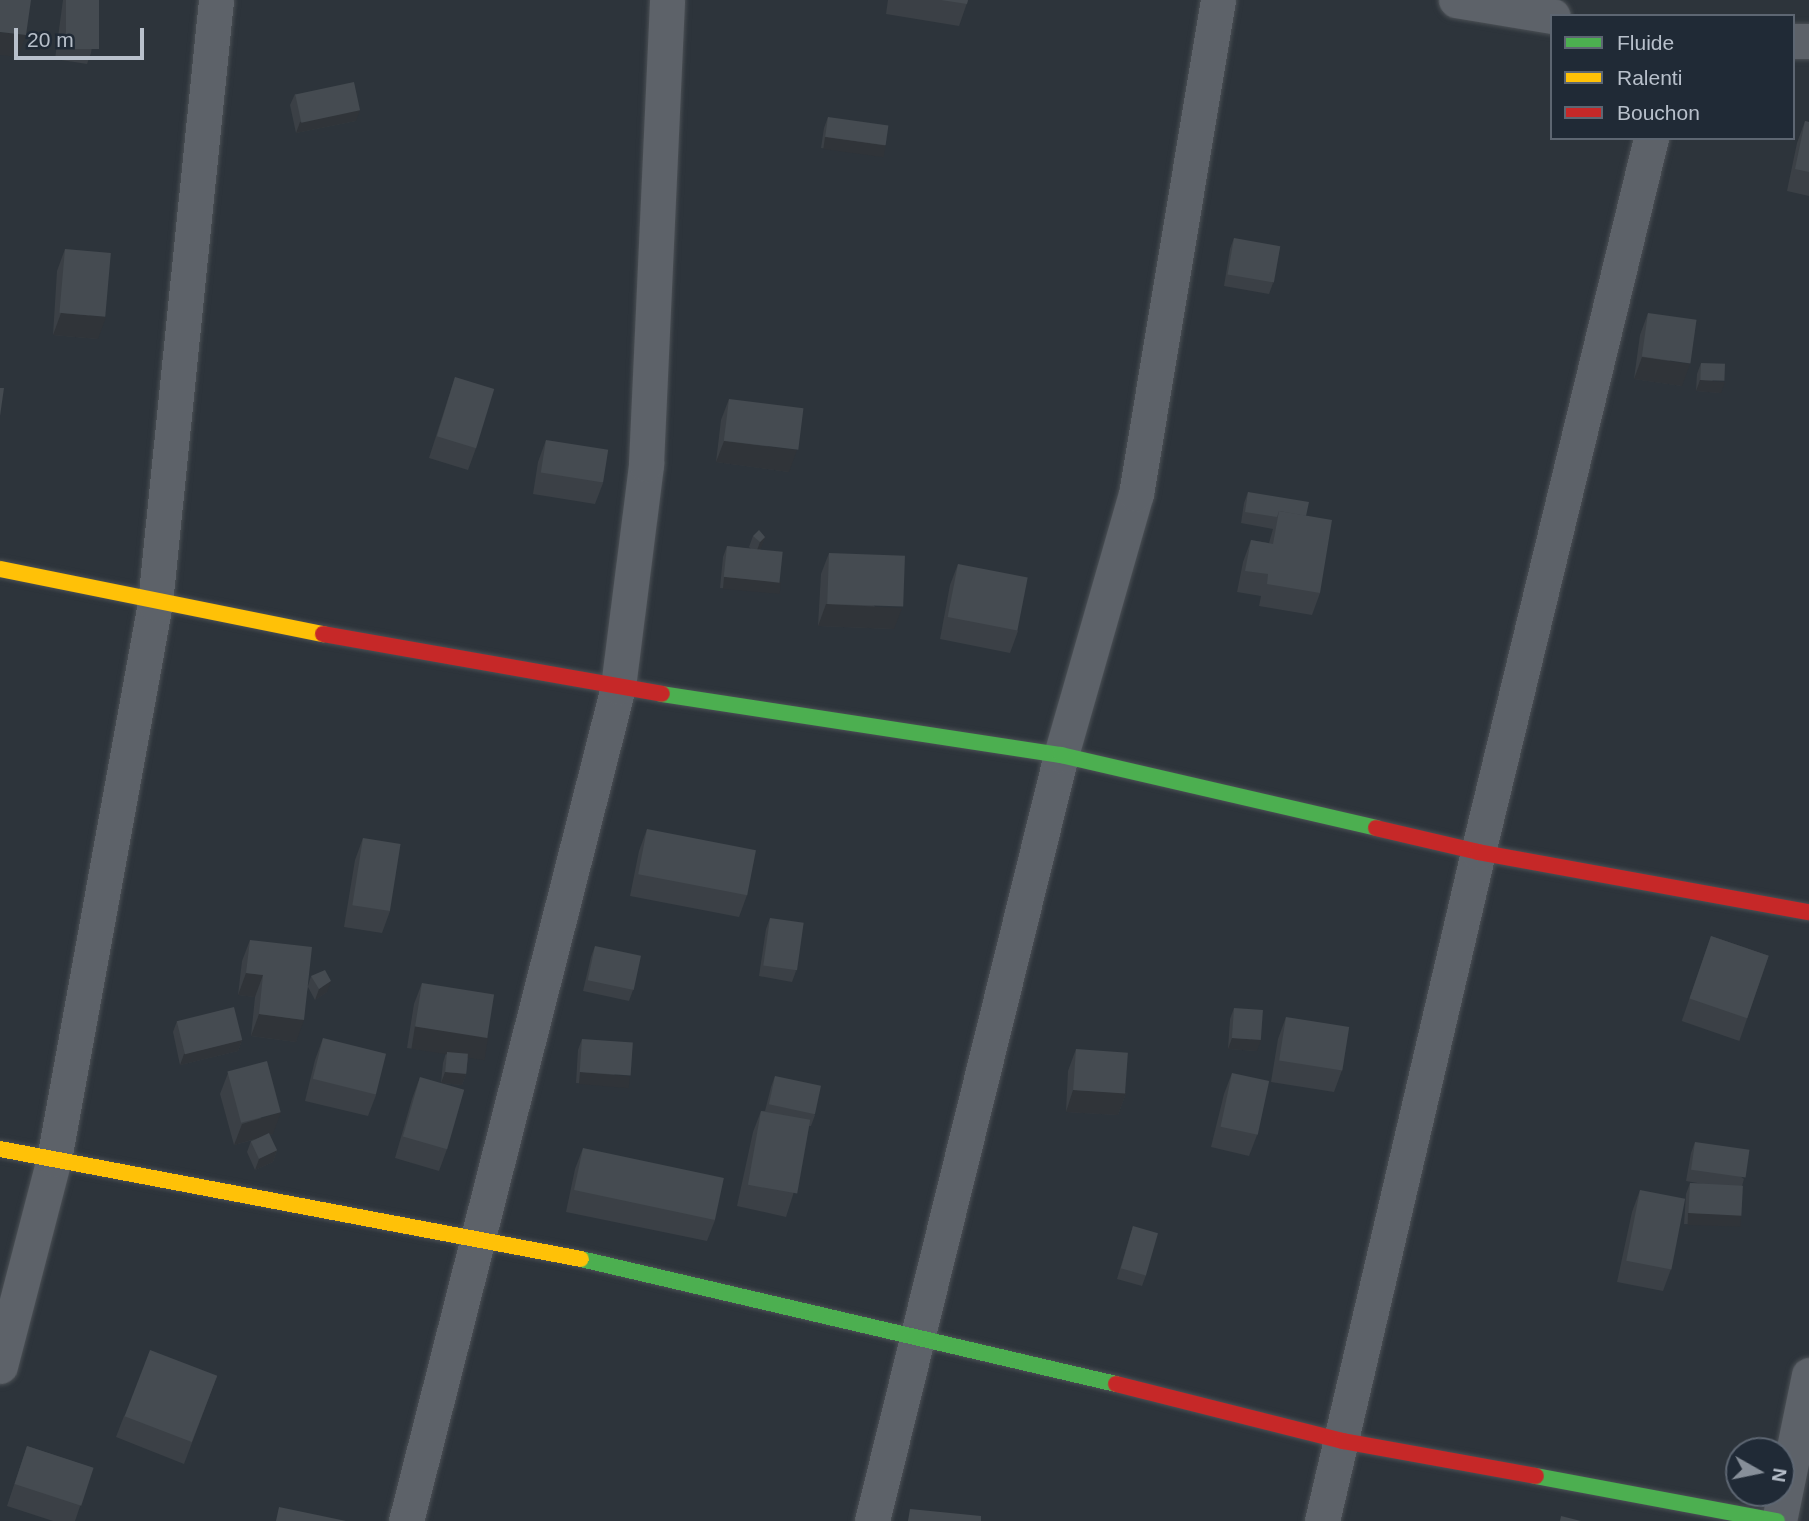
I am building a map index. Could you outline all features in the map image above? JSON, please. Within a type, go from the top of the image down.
[{"type":"street","points":[[0,1366],[54,1159],[155,603],[216,0]]},
{"type":"street","points":[[406,1521],[618,687],[646,464],[667,0]]},
{"type":"street","points":[[872,1521],[1061,755],[1136,494],[1218,0]]},
{"type":"street","points":[[1456,0],[1544,10]]},
{"type":"street","points":[[1322,1521],[1343,1441],[1478,852],[1651,140]]},
{"type":"street","points":[[0,569],[155,603],[618,687],[1061,755],[1478,852],[1809,912]]},
{"type":"street","points":[[0,1149],[480,1236],[918,1334],[1343,1441],[1778,1521],[1809,1375]]},
{"type":"building","points":[[0,0],[31,0],[26,35],[0,32]]},
{"type":"building","points":[[66,0],[99,0],[99,49],[66,49]]},
{"type":"building","points":[[941,0],[968,0],[967,4]]},
{"type":"building","points":[[354,82],[360,110],[301,123],[295,94]]},
{"type":"building","points":[[828,117],[888,125],[886,145],[825,137]]},
{"type":"building","points":[[1805,121],[1809,122],[1809,172],[1795,169]]},
{"type":"building","points":[[1234,238],[1280,246],[1274,283],[1228,274]]},
{"type":"building","points":[[65,249],[111,253],[105,317],[59,313]]},
{"type":"building","points":[[1648,313],[1697,320],[1690,363],[1642,357]]},
{"type":"building","points":[[1701,363],[1725,364],[1724,381],[1700,380]]},
{"type":"building","points":[[455,377],[494,389],[476,448],[437,436]]},
{"type":"building","points":[[0,388],[4,388],[0,416]]},
{"type":"building","points":[[729,399],[803,408],[798,450],[724,441]]},
{"type":"building","points":[[546,440],[608,450],[603,482],[541,473]]},
{"type":"building","points":[[1248,492],[1309,502],[1306,516],[1279,511],[1277,517],[1245,512]]},
{"type":"building","points":[[1279,511],[1332,520],[1320,593],[1267,584],[1268,574],[1245,571],[1251,540],[1273,544]]},
{"type":"building","points":[[759,530],[765,537],[760,542],[753,536]]},
{"type":"building","points":[[727,546],[783,552],[779,583],[724,577]]},
{"type":"building","points":[[829,553],[905,556],[903,607],[827,604]]},
{"type":"building","points":[[958,564],[1028,578],[1017,631],[948,617]]},
{"type":"building","points":[[647,829],[756,850],[747,895],[638,874]]},
{"type":"building","points":[[363,838],[401,844],[390,911],[352,905]]},
{"type":"building","points":[[770,918],[804,923],[797,970],[763,966]]},
{"type":"building","points":[[1711,936],[1769,956],[1747,1018],[1690,998]]},
{"type":"building","points":[[250,940],[312,947],[304,1020],[259,1014],[263,975],[246,973]]},
{"type":"building","points":[[595,946],[641,956],[634,990],[588,980]]},
{"type":"building","points":[[325,970],[331,981],[319,989],[311,976]]},
{"type":"building","points":[[422,983],[494,994],[487,1038],[415,1026]]},
{"type":"building","points":[[234,1007],[242,1040],[185,1054],[177,1021]]},
{"type":"building","points":[[1234,1008],[1263,1010],[1261,1040],[1232,1038]]},
{"type":"building","points":[[1286,1017],[1349,1027],[1342,1070],[1279,1060]]},
{"type":"building","points":[[323,1038],[386,1054],[376,1094],[313,1079]]},
{"type":"building","points":[[582,1039],[633,1043],[631,1075],[580,1072]]},
{"type":"building","points":[[1076,1049],[1128,1053],[1125,1094],[1073,1090]]},
{"type":"building","points":[[447,1052],[468,1054],[466,1074],[445,1072]]},
{"type":"building","points":[[267,1061],[281,1112],[241,1123],[227,1072]]},
{"type":"building","points":[[1232,1073],[1269,1081],[1258,1135],[1221,1127]]},
{"type":"building","points":[[775,1076],[821,1086],[815,1114],[769,1104]]},
{"type":"building","points":[[420,1077],[464,1090],[447,1149],[403,1137]]},
{"type":"building","points":[[761,1111],[810,1120],[797,1194],[748,1185]]},
{"type":"building","points":[[269,1133],[277,1150],[259,1159],[251,1141]]},
{"type":"building","points":[[1695,1142],[1749,1150],[1746,1177],[1691,1170]]},
{"type":"building","points":[[583,1148],[724,1178],[715,1220],[574,1190]]},
{"type":"building","points":[[1690,1183],[1743,1186],[1741,1216],[1688,1213]]},
{"type":"building","points":[[1640,1190],[1685,1199],[1671,1269],[1626,1261]]},
{"type":"building","points":[[1133,1226],[1158,1233],[1146,1275],[1121,1268]]},
{"type":"building","points":[[150,1350],[217,1376],[192,1442],[125,1416]]},
{"type":"building","points":[[27,1446],[94,1468],[81,1506],[15,1484]]},
{"type":"building","points":[[279,1507],[346,1521],[276,1521]]},
{"type":"building","points":[[910,1509],[981,1516],[981,1521],[908,1521]]},
{"type":"building","points":[[1561,1516],[1581,1521],[1560,1521]]},
{"type":"traffic: fast","points":[[662,694],[1061,755],[1376,828]]},
{"type":"traffic: fast","points":[[581,1259],[1116,1384]]},
{"type":"traffic: fast","points":[[1536,1476],[1777,1521]]},
{"type":"traffic: slow","points":[[0,569],[323,634]]},
{"type":"traffic: slow","points":[[0,1149],[581,1259]]},
{"type":"traffic: jam","points":[[323,634],[662,694]]},
{"type":"traffic: jam","points":[[1376,828],[1478,852],[1809,912]]},
{"type":"traffic: jam","points":[[1116,1384],[1343,1441],[1536,1476]]}]
